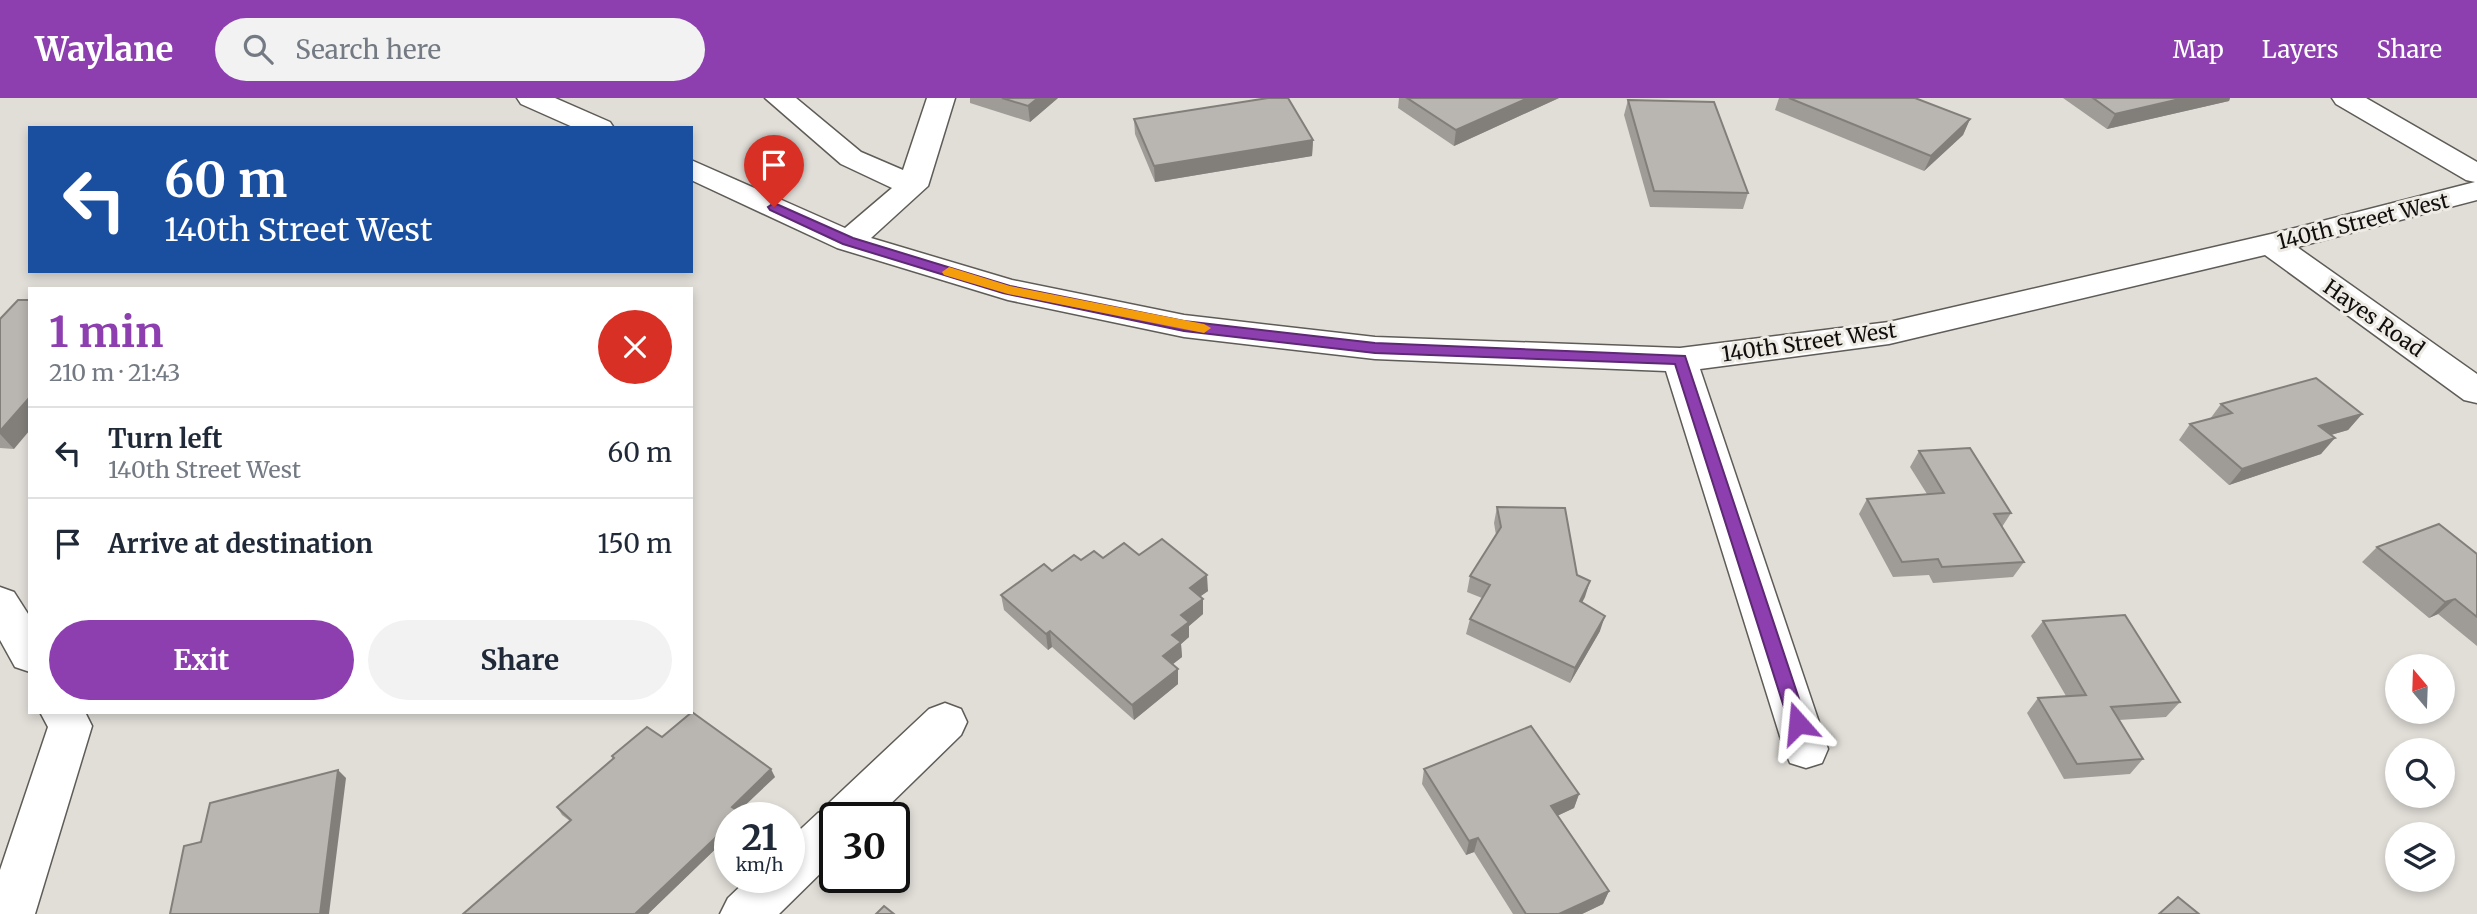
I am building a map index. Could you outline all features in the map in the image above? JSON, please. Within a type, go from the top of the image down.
[{"type":"street","points":[[531,98],[595,126]]},
{"type":"street","points":[[779,98],[850,158],[913,186]]},
{"type":"street","points":[[848,241],[913,186],[941,98]]},
{"type":"street","points":[[2346,98],[2477,174]]},
{"type":"street","name":"140th Street West","points":[[693,170],[848,241],[1008,290],[1184,326],[1375,348],[1680,360],[1889,333],[2271,244],[2477,191]]},
{"type":"street","name":"Hayes Road","points":[[2271,244],[2477,391]]},
{"type":"street","points":[[1680,360],[1806,749]]},
{"type":"street","points":[[0,603],[28,652]]},
{"type":"street","points":[[10,914],[70,726],[63,714]]},
{"type":"street","points":[[862,802],[945,722]]},
{"type":"street","points":[[805,856],[819,843]]},
{"type":"street","points":[[745,914],[767,893]]},
{"type":"building","points":[[1002,98],[1038,98],[1028,106]]},
{"type":"building","points":[[1268,98],[1288,98],[1313,140],[1154,166],[1134,119]]},
{"type":"building","points":[[1407,98],[1528,98],[1456,130]]},
{"type":"building","points":[[1789,98],[1915,98],[1970,119],[1931,156]]},
{"type":"building","points":[[2093,98],[2184,98],[2115,114]]},
{"type":"building","points":[[1628,100],[1714,102],[1748,193],[1654,191]]},
{"type":"building","points":[[18,300],[28,300],[28,399],[0,431],[0,319]]},
{"type":"building","points":[[2316,378],[2362,414],[2319,426],[2335,438],[2242,469],[2190,424],[2232,413],[2221,404]]},
{"type":"building","points":[[1970,448],[2011,513],[1994,514],[2024,562],[1942,567],[1938,559],[1902,562],[1867,499],[1944,493],[1919,451]]},
{"type":"building","points":[[1497,507],[1565,508],[1577,575],[1590,581],[1580,601],[1605,616],[1575,668],[1470,619],[1490,585],[1470,576],[1501,527]]},
{"type":"building","points":[[2439,524],[2477,554],[2477,617],[2455,599],[2445,602],[2377,547]]},
{"type":"building","points":[[1162,539],[1207,575],[1190,588],[1203,599],[1181,615],[1189,622],[1172,635],[1181,642],[1163,656],[1178,669],[1132,705],[1050,631],[1046,634],[1001,595],[1044,564],[1052,571],[1074,555],[1081,560],[1094,551],[1103,558],[1124,543],[1139,555]]},
{"type":"building","points":[[2125,615],[2180,702],[2111,707],[2143,759],[2077,764],[2038,698],[2086,695],[2043,621]]},
{"type":"building","points":[[693,713],[771,769],[737,802],[714,802],[714,839],[635,914],[463,914],[571,820],[557,807],[647,727],[662,737]]},
{"type":"building","points":[[1531,726],[1579,794],[1551,806],[1609,891],[1559,914],[1526,914],[1478,838],[1469,841],[1424,769]]},
{"type":"building","points":[[338,770],[320,914],[170,914],[184,846],[201,842],[210,803]]},
{"type":"building","points":[[2178,897],[2199,914],[2159,914]]},
{"type":"building","points":[[884,906],[894,914],[876,914]]},
{"type":"slow traffic","points":[[949,272],[1008,290],[1204,328]]},
{"type":"route","points":[[774,207],[848,241],[1008,290],[1184,326],[1375,348],[1680,360],[1798,723]]}]
